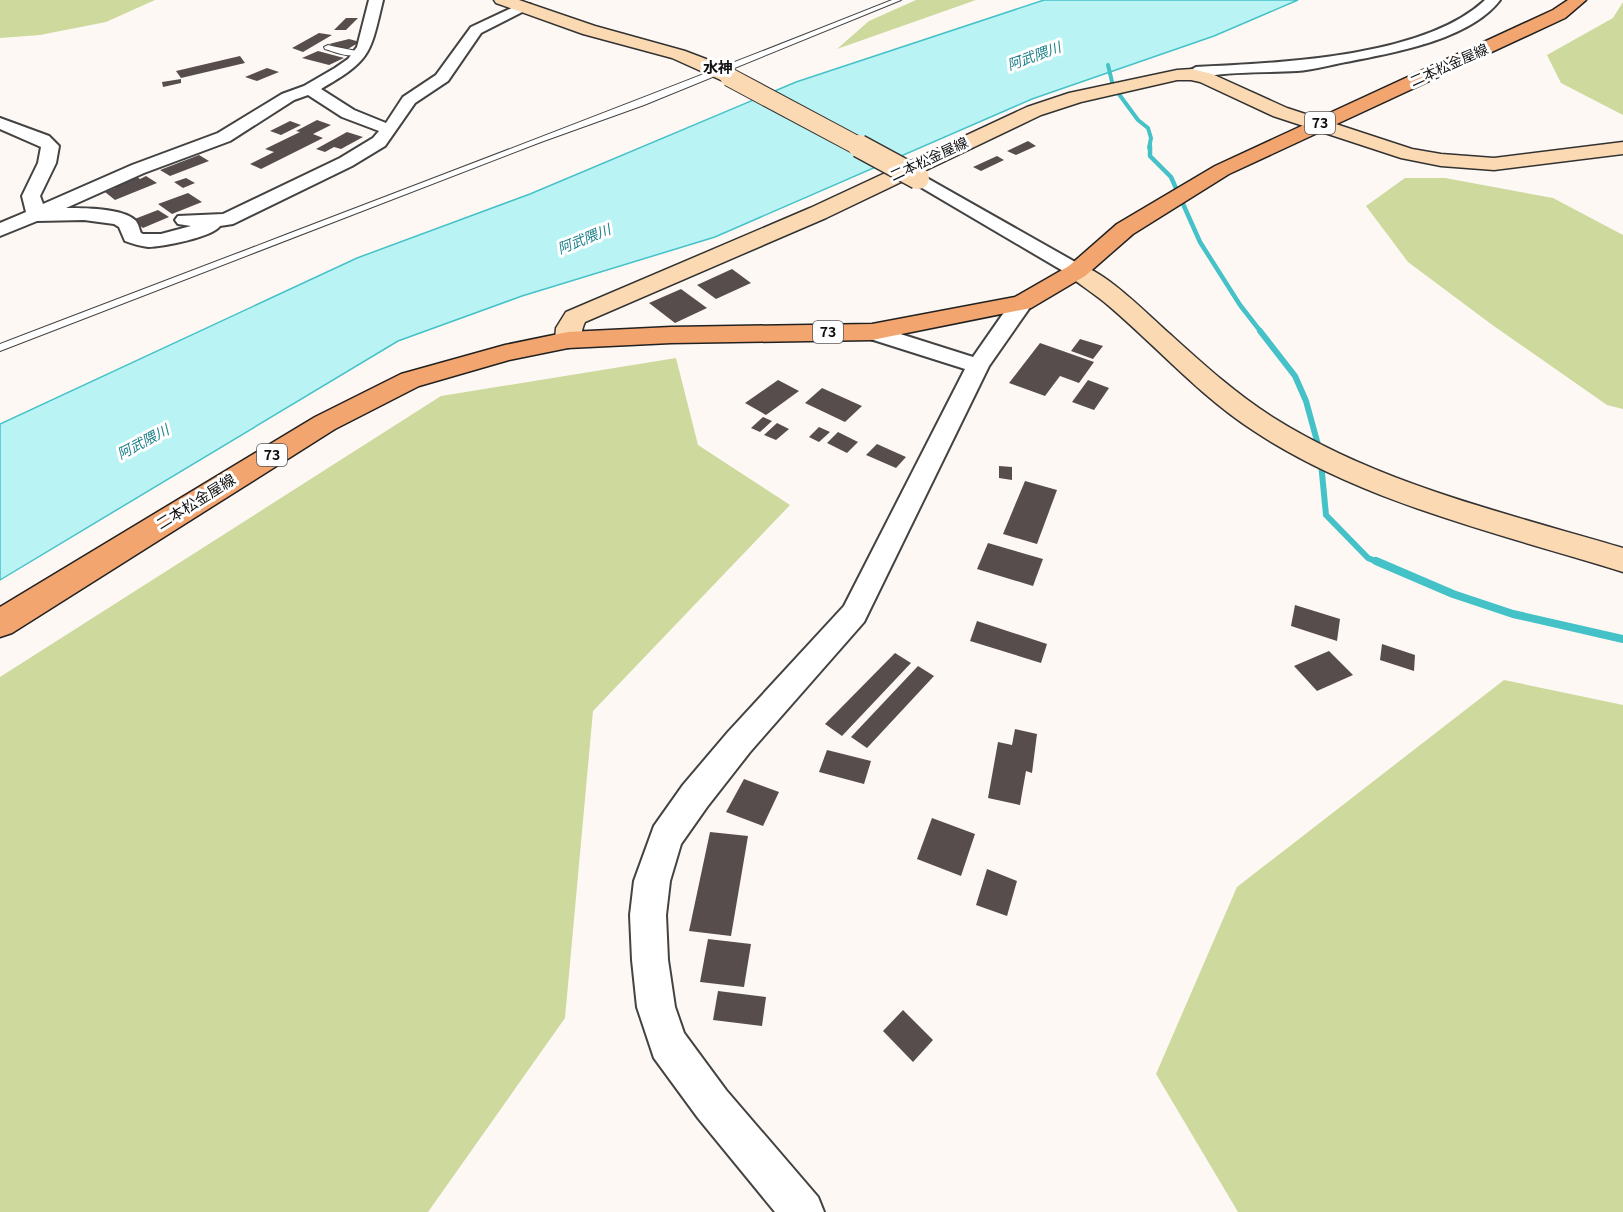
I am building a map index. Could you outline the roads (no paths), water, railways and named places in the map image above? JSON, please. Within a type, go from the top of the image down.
[{"type":"main road","name":"二本松金屋線","points":[[0,624],[244,472],[366,400],[410,380],[440,370],[568,340],[671,335],[872,332],[1022,303],[1077,271],[1125,230],[1222,170],[1317,124],[1559,14],[1578,0]]},
{"type":"street","points":[[0,230],[138,169],[224,137],[288,97],[310,89],[341,71],[359,53],[368,37],[376,0]]},
{"type":"street","points":[[502,0],[591,31],[665,51],[724,74],[918,178],[1077,271],[1117,300],[1189,366],[1263,424],[1316,453],[1407,494],[1623,560]]},
{"type":"street","points":[[36,215],[54,213],[117,219],[128,224],[132,237],[148,241],[191,232],[226,220],[346,162],[379,142],[409,100],[442,78],[476,30],[502,16],[542,0]]},
{"type":"street","points":[[1192,74],[1320,63],[1411,44],[1479,13],[1493,0]]},
{"type":"street","name":"二本松金屋線","points":[[568,340],[569,328],[574,317],[818,213],[1034,111],[1076,97],[1131,87],[1177,75],[1192,74],[1217,82],[1280,112],[1317,124]]},
{"type":"street","points":[[310,89],[356,117],[375,126],[390,129]]},
{"type":"street","points":[[0,123],[43,140],[50,146],[47,163],[31,196],[36,215]]},
{"type":"street","points":[[1317,124],[1408,154],[1467,164],[1494,164],[1623,148]]},
{"type":"street","points":[[185,220],[226,220]]},
{"type":"street","points":[[803,1212],[712,1104],[668,1044],[656,1007],[650,960],[648,915],[652,881],[666,837],[695,796],[739,742],[854,614],[978,366],[1022,303]]},
{"type":"street","points":[[872,332],[978,366]]},
{"type":"lane","points":[[0,348],[724,74],[898,0]]},
{"type":"lane","points":[[328,47],[345,53],[359,53]]},
{"type":"water","name":"阿武隈川","points":[[1044,0],[1298,0],[1214,36],[1032,99],[715,237],[522,296],[398,341],[0,580],[0,424],[357,258],[530,194],[796,82]]},
{"type":"waterway","points":[[1108,65],[1113,86],[1138,120],[1148,128],[1151,138],[1149,148]]},
{"type":"waterway","points":[[1150,146],[1150,156],[1171,177],[1200,242],[1240,305],[1261,332]]},
{"type":"waterway","points":[[1260,331],[1295,376],[1306,401],[1320,452],[1326,515],[1368,558],[1380,563]]},
{"type":"waterway","points":[[1376,561],[1453,594],[1513,614],[1623,639]]},
{"type":"district","name":"水神","points":[[718,68]]}]
